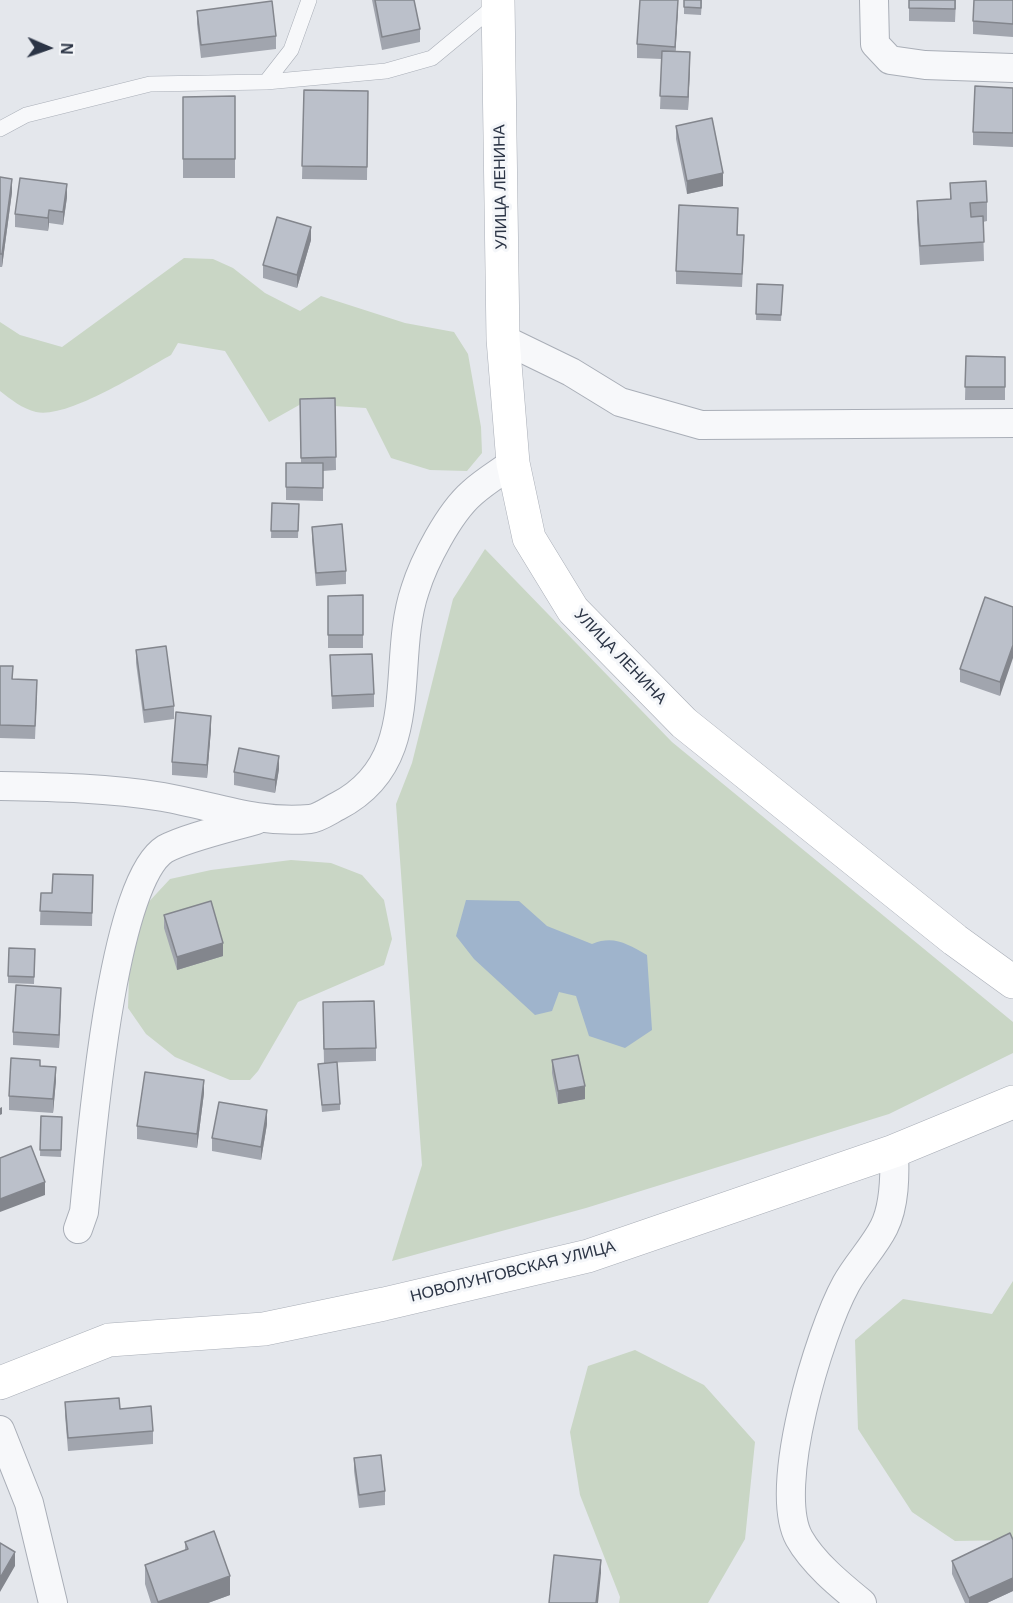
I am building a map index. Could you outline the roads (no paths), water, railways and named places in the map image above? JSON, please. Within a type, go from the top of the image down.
[{"type":"street","points":[[874,0],[875,44],[890,60],[925,65],[1013,68]]},
{"type":"street","name":"УЛИЦА ЛЕНИНА","points":[[498,2],[503,339],[513,464],[529,538],[573,610],[684,723],[956,940],[1013,982]]},
{"type":"street","points":[[503,339],[571,372],[620,402],[701,425],[1013,423]]},
{"type":"street","points":[[0,786],[58,787],[180,801],[258,820],[313,819],[351,799],[371,782],[384,762],[399,726],[404,652],[414,591],[435,543],[471,494],[513,464]]},
{"type":"street","points":[[78,1228],[84,1212],[116,957],[137,886],[164,850],[180,801]]},
{"type":"street","points":[[164,850],[258,820]]},
{"type":"street","name":"НОВОЛУНГОВСКАЯ УЛИЦА","points":[[0,1383],[110,1340],[264,1329],[384,1304],[588,1256],[894,1151],[1013,1102]]},
{"type":"street","points":[[862,1603],[819,1564],[799,1538],[790,1510],[790,1482],[798,1429],[823,1344],[846,1284],[885,1226],[895,1181],[894,1151]]},
{"type":"street","points":[[0,1430],[29,1503],[53,1603]]},
{"type":"lane","points":[[266,82],[291,50],[309,0]]},
{"type":"lane","points":[[0,129],[26,114],[150,84],[266,82],[387,71],[432,58],[498,2]]},
{"type":"water","points":[[466,900],[519,901],[547,926],[592,944],[607,940],[620,942],[647,955],[652,1030],[625,1048],[589,1036],[576,996],[559,992],[552,1011],[535,1015],[474,959],[456,936]]}]
